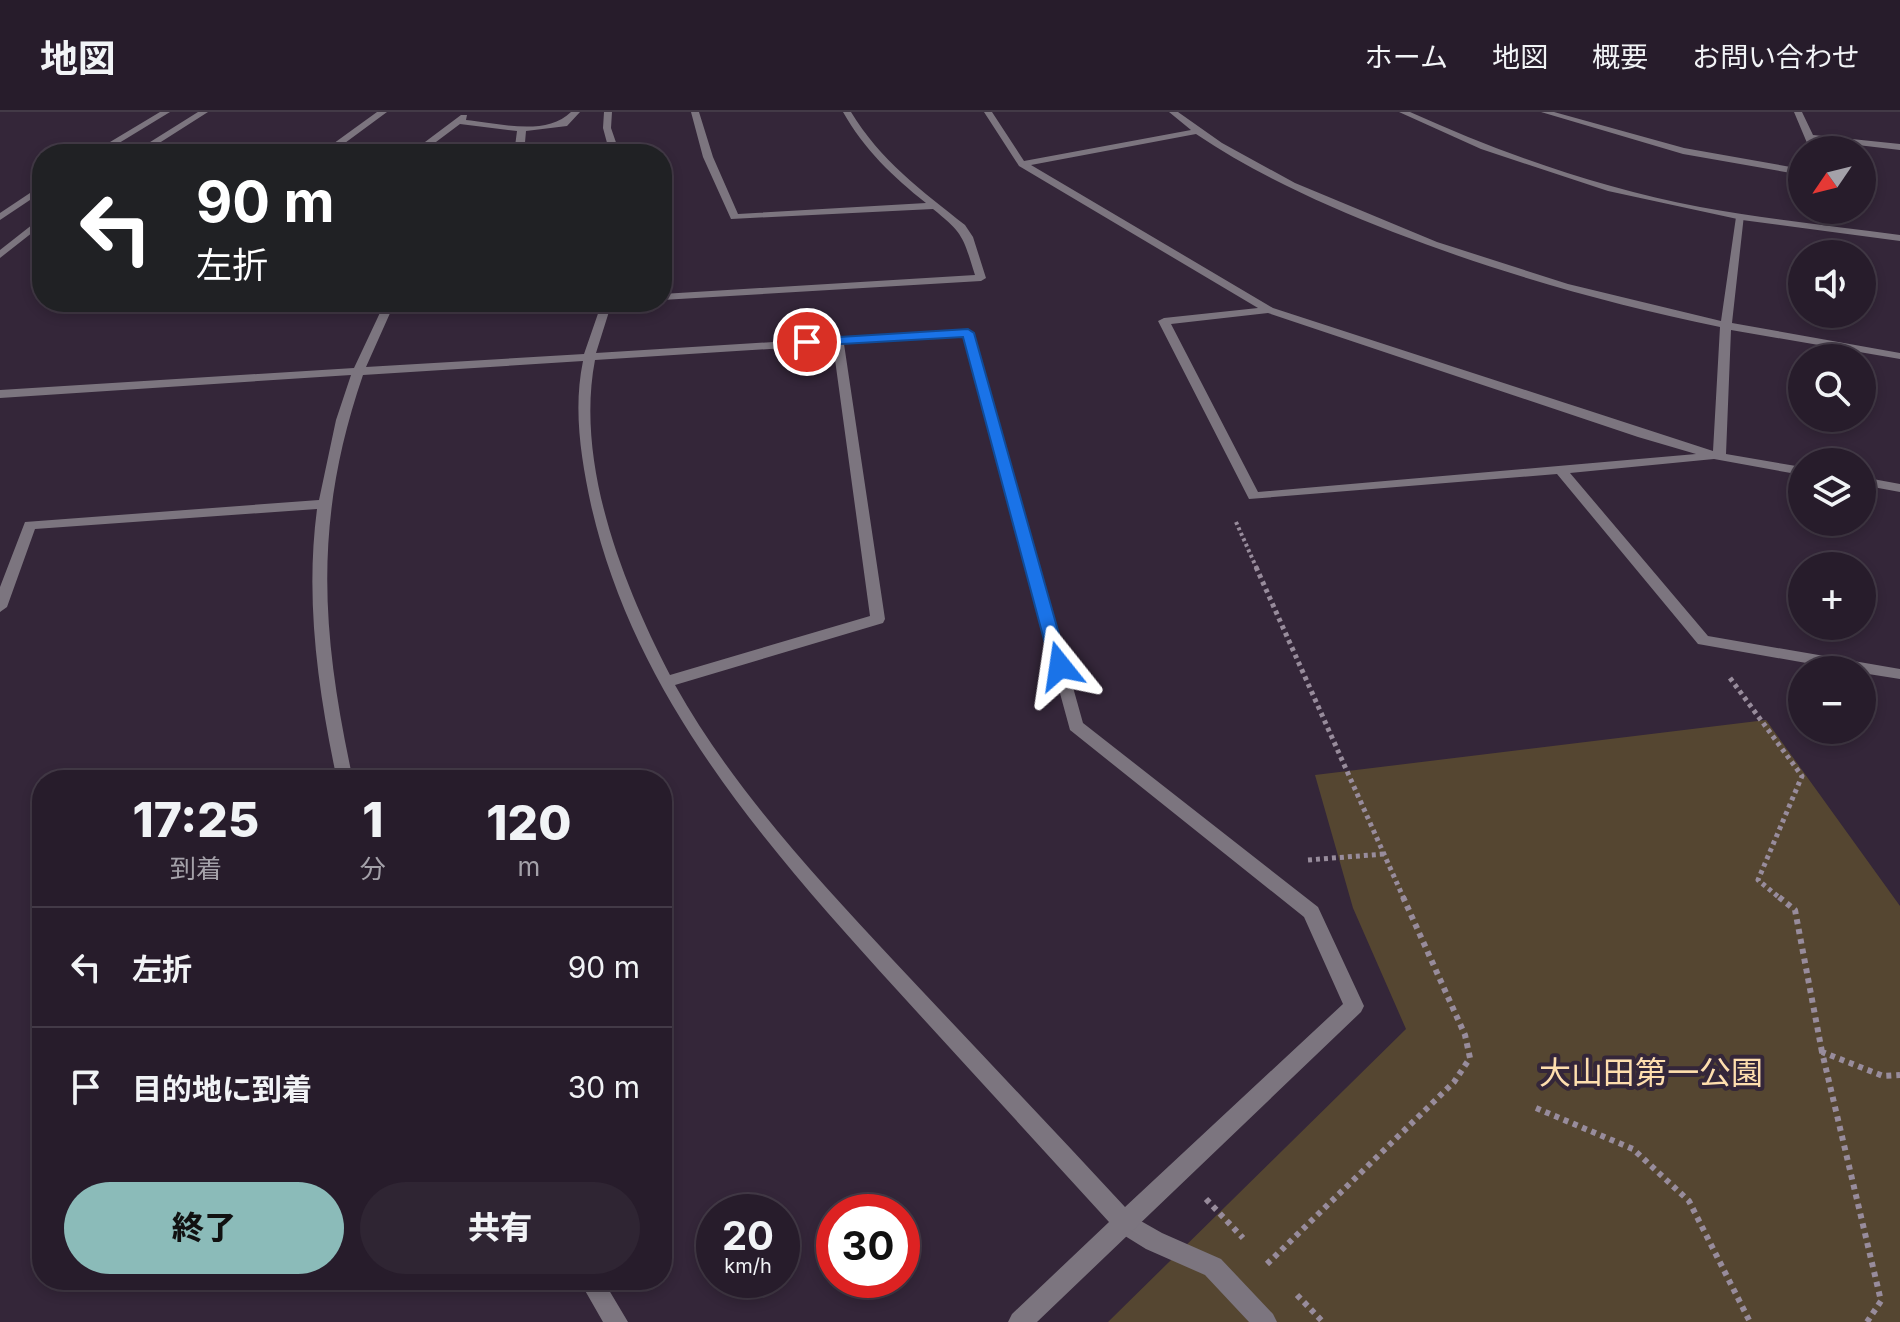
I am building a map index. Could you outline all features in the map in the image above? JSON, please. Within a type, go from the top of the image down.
[{"type":"street","points":[[112,144],[166,112]]},
{"type":"street","points":[[152,144],[204,112]]},
{"type":"street","points":[[338,144],[383,112]]},
{"type":"street","points":[[427,144],[470,112]]},
{"type":"street","points":[[457,121],[522,129],[557,126],[576,112]]},
{"type":"street","points":[[608,112],[607,128],[612,144]]},
{"type":"street","points":[[695,112],[708,157],[734,217],[933,206]]},
{"type":"street","points":[[672,296],[981,278],[968,237],[961,227],[878,157],[847,112]]},
{"type":"street","points":[[988,112],[1022,164],[1269,310],[1642,434],[1719,457],[1788,469]]},
{"type":"street","points":[[1173,112],[1197,131],[1287,183],[1418,240],[1538,280],[1726,327],[1900,356]]},
{"type":"street","points":[[1403,112],[1471,142],[1593,183],[1741,217],[1900,238]]},
{"type":"street","points":[[1545,112],[1683,151],[1788,170]]},
{"type":"street","points":[[1798,112],[1809,136]]},
{"type":"street","points":[[520,144],[522,129]]},
{"type":"street","points":[[1022,164],[1197,131]]},
{"type":"street","points":[[1876,144],[1900,147]]},
{"type":"street","points":[[0,217],[32,195]]},
{"type":"street","points":[[1719,457],[1726,327],[1741,217]]},
{"type":"street","points":[[0,255],[32,228]]},
{"type":"street","points":[[1269,310],[1164,321],[1254,496],[1719,457]]},
{"type":"street","points":[[343,770],[326,687],[321,641],[318,573],[324,504],[330,459],[357,372],[385,312]]},
{"type":"street","points":[[604,312],[590,356],[586,439],[596,506],[617,575],[666,682],[722,773],[770,835],[861,939],[1125,1223],[1154,1241],[1213,1267],[1265,1322]]},
{"type":"street","points":[[0,394],[968,333],[1076,726],[1311,912],[1354,1006],[1020,1322]]},
{"type":"street","points":[[666,682],[878,619],[838,340]]},
{"type":"street","points":[[1561,470],[1703,640],[1900,674]]},
{"type":"street","points":[[1876,484],[1900,488]]},
{"type":"street","points":[[0,607],[30,525],[324,504]]},
{"type":"street","points":[[596,1290],[616,1322]]},
{"type":"path","points":[[1254,496],[1226,500],[1465,1035],[1470,1058],[1454,1082],[1267,1264]]},
{"type":"path","points":[[1703,640],[1802,776],[1758,880],[1795,910],[1822,1052],[1881,1301],[1867,1322]]},
{"type":"path","points":[[1308,860],[1384,854]]},
{"type":"path","points":[[1822,1052],[1883,1076],[1900,1075]]},
{"type":"path","points":[[1536,1108],[1633,1149],[1689,1201],[1750,1322]]},
{"type":"green space","name":"大山田第一公園","points":[[1766,720],[1900,906],[1900,1322],[1108,1322],[1406,1029],[1353,908],[1315,775]]},
{"type":"route","points":[[807,342],[968,333],[1060,666]]}]
